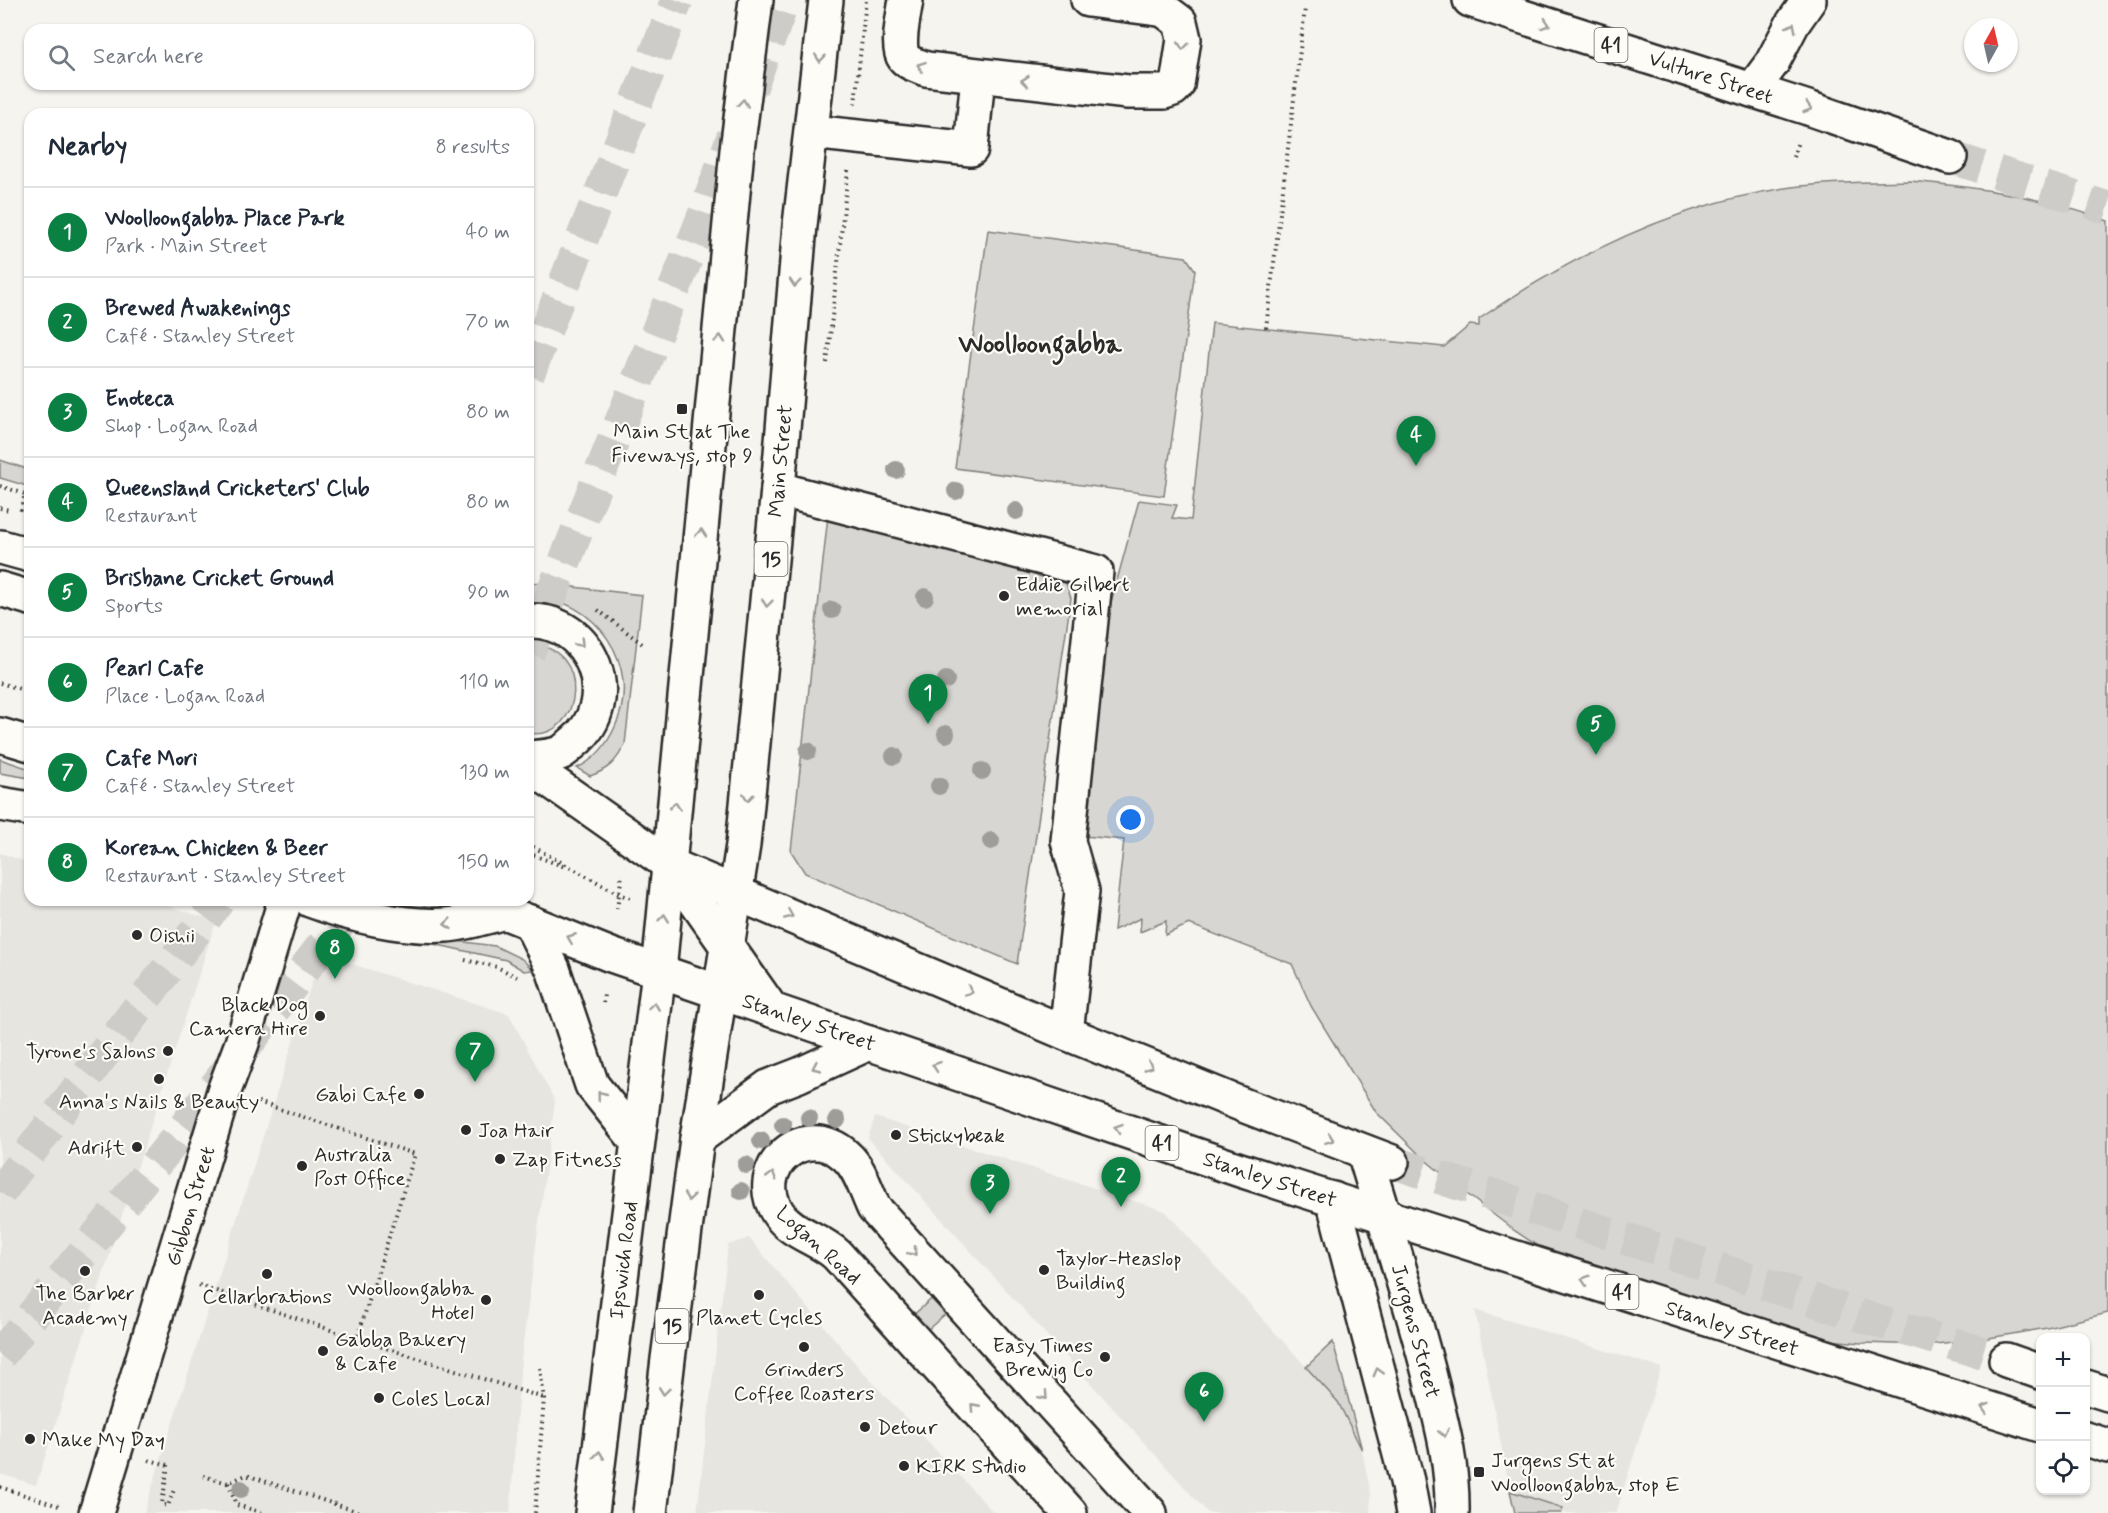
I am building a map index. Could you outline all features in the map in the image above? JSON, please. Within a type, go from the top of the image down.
[{"type":"main road","points":[[658,971],[736,162],[756,0]]},
{"type":"main road","name":"Main Street","points":[[720,992],[743,845],[778,489],[800,225],[826,0]]},
{"type":"main road","points":[[906,0],[901,45],[905,58],[926,69],[1128,92],[1164,92],[1173,89],[1177,85],[1184,39],[1180,22],[1164,10],[1088,0]]},
{"type":"main road","name":"Vulture Street","points":[[1470,0],[1950,156]]},
{"type":"main road","points":[[1752,90],[1772,63],[1793,23],[1809,0]]},
{"type":"main road","points":[[811,132],[971,149],[978,76]]},
{"type":"main road","points":[[534,769],[670,865],[1066,1032],[1082,891],[1068,841],[1096,572],[778,489]]},
{"type":"main road","points":[[0,589],[24,596]]},
{"type":"main road","points":[[534,622],[551,623],[566,630],[579,640],[596,667],[599,682],[599,698],[595,713],[589,726],[579,738],[561,752],[546,757],[534,758]]},
{"type":"main road","points":[[0,735],[24,742]]},
{"type":"main road","points":[[0,804],[24,808]]},
{"type":"main road","points":[[670,865],[772,1010]]},
{"type":"main road","name":"Gibbon Street","points":[[83,1511],[169,1275],[224,1091],[242,1043],[283,906]]},
{"type":"main road","points":[[332,906],[371,917],[419,924],[448,925],[518,917],[554,969],[592,1085],[638,1141]]},
{"type":"main road","name":"Stanley Street","points":[[490,906],[658,971],[1240,1170],[2036,1424]]},
{"type":"main road","name":"Ipswich Road","points":[[592,1513],[658,971]]},
{"type":"main road","name":"15","points":[[650,1513],[697,1139],[720,992]]},
{"type":"main road","name":"Jurgens Street","points":[[1066,1032],[1378,1157],[1383,1215],[1414,1316],[1449,1452],[1452,1513]]},
{"type":"main road","points":[[697,1139],[768,1086],[799,1075],[869,1043]]},
{"type":"main road","name":"Logan Road","points":[[1070,1513],[837,1255],[779,1215],[771,1201],[769,1186],[772,1170],[781,1157],[793,1148],[807,1143],[822,1143],[836,1148],[848,1157],[874,1208],[1150,1513]]},
{"type":"main road","points":[[1333,1199],[1407,1481],[1413,1513]]},
{"type":"main road","points":[[2006,1360],[2036,1371]]},
{"type":"main road","points":[[2090,1389],[2108,1394]]},
{"type":"main road","points":[[2090,1441],[2108,1446]]},
{"type":"path","points":[[854,113],[866,0]]},
{"type":"path","points":[[1266,328],[1305,9]]},
{"type":"path","points":[[826,363],[848,162]]},
{"type":"path","points":[[0,486],[24,493]]},
{"type":"path","points":[[20,513],[24,500]]},
{"type":"path","points":[[0,683],[24,690]]},
{"type":"path","points":[[534,847],[619,894],[631,898]]},
{"type":"path","points":[[534,855],[580,873]]},
{"type":"path","points":[[617,909],[624,867]]},
{"type":"path","points":[[224,1091],[415,1154],[357,1339]]},
{"type":"path","points":[[169,1275],[357,1339],[544,1398]]},
{"type":"path","points":[[535,1513],[544,1398],[540,1368]]},
{"type":"path","points":[[168,1465],[162,1504],[168,1506],[175,1487]]},
{"type":"path","points":[[203,1476],[228,1483],[246,1474],[362,1513]]},
{"type":"path","points":[[228,1483],[237,1505],[263,1513]]},
{"type":"path","points":[[0,1487],[83,1511]]},
{"type":"shaded area","points":[[1910,181],[1961,186],[2035,199],[2108,221],[2108,1313],[2047,1328],[1989,1338],[1926,1345],[1805,1338],[1570,1267],[1515,1231],[1472,1198],[1424,1159],[1376,1112],[1311,1006],[1292,964],[1189,924],[1165,935],[1166,921],[1140,932],[1141,918],[1114,930],[1124,840],[1075,835],[1091,675],[1139,500],[1177,505],[1172,518],[1191,520],[1212,323],[1444,347],[1470,325],[1479,326],[1479,319],[1552,273],[1589,253],[1668,218],[1750,194],[1792,187]]},
{"type":"shaded area","points":[[988,230],[1186,257],[1195,270],[1164,496],[955,468]]},
{"type":"shaded area","points":[[0,460],[24,468],[24,485],[0,478]]},
{"type":"shaded area","points":[[828,516],[1065,580],[1071,598],[1017,964],[805,873],[791,851]]},
{"type":"shaded area","points":[[534,582],[642,595],[625,744],[611,764],[590,776],[577,768],[594,757],[614,729],[622,705],[623,682],[618,659],[608,639],[593,621],[574,608],[552,599],[534,597]]},
{"type":"shaded area","points":[[534,646],[549,649],[564,659],[572,675],[574,692],[570,709],[561,723],[547,732],[534,733]]},
{"type":"shaded area","points":[[0,759],[24,767],[24,777],[0,773]]},
{"type":"shaded area","points":[[0,853],[24,861],[24,906],[168,906],[216,921],[36,1485],[0,1474]]},
{"type":"shaded area","points":[[375,906],[426,906],[438,911],[377,908]]},
{"type":"shaded area","points":[[402,934],[495,946],[522,959],[533,970],[524,971],[506,960],[415,940]]},
{"type":"shaded area","points":[[339,960],[509,1014],[555,1101],[521,1359],[510,1513],[144,1513],[315,972]]},
{"type":"shaded area","points":[[875,1117],[1165,1211],[1338,1402],[1362,1450],[1371,1495],[1370,1513],[1208,1513],[868,1138]]},
{"type":"shaded area","points":[[749,1238],[861,1370],[994,1513],[697,1513],[728,1245]]},
{"type":"shaded area","points":[[937,1294],[951,1309],[925,1332],[911,1317]]},
{"type":"shaded area","points":[[1475,1310],[1661,1368],[1616,1513],[1561,1513],[1563,1507],[1510,1491]]},
{"type":"shaded area","points":[[1333,1342],[1362,1450],[1338,1402],[1306,1367]]},
{"type":"shaded area","points":[[1510,1491],[1563,1508],[1561,1513],[1515,1513]]},
{"type":"tunnel","points":[[534,360],[677,0]]},
{"type":"tunnel","points":[[751,88],[784,0]]},
{"type":"tunnel","points":[[534,638],[702,220],[733,136]]},
{"type":"tunnel","points":[[1950,157],[2108,208]]},
{"type":"tunnel","points":[[0,1192],[214,906]]},
{"type":"tunnel","points":[[0,1355],[170,1146],[352,906]]},
{"type":"tunnel","points":[[1392,1162],[1877,1321],[2006,1360]]},
{"type":"place","name":"Main St at The Fiveways, stop 9","points":[[682,409]]},
{"type":"place","name":"Queensland Cricketers' Club","points":[[1416,466]]},
{"type":"place","name":"Eddie Gilbert memorial","points":[[1004,596]]},
{"type":"place","name":"Woolloongabba Place Park","points":[[928,724]]},
{"type":"place","name":"Brisbane Cricket Ground","points":[[1596,755]]},
{"type":"place","name":"Oishii","points":[[137,935]]},
{"type":"place","name":"Korean Chicken & Beer","points":[[335,979]]},
{"type":"place","name":"Black Dog Camera Hire","points":[[320,1016]]},
{"type":"place","name":"Tyrone's Salons","points":[[168,1051]]},
{"type":"place","name":"Anna's Nails & Beauty","points":[[159,1079]]},
{"type":"place","name":"Cafe Mori","points":[[475,1082]]},
{"type":"place","name":"Gabi Cafe","points":[[419,1094]]},
{"type":"place","name":"Joa Hair","points":[[466,1130]]},
{"type":"place","name":"Stickybeak","points":[[896,1135]]},
{"type":"place","name":"Adrift","points":[[137,1147]]},
{"type":"place","name":"Zap Fitness","points":[[500,1159]]},
{"type":"place","name":"Australia Post Office","points":[[302,1166]]},
{"type":"place","name":"Brewed Awakenings","points":[[1121,1207]]},
{"type":"place","name":"Enoteca","points":[[990,1214]]},
{"type":"place","name":"Taylor-Heaslop Building","points":[[1044,1270]]},
{"type":"place","name":"The Barber Academy","points":[[85,1271]]},
{"type":"place","name":"Cellarbrations","points":[[267,1274]]},
{"type":"place","name":"Planet Cycles","points":[[759,1295]]},
{"type":"place","name":"Woolloongabba Hotel","points":[[486,1300]]},
{"type":"place","name":"Grinders Coffee Roasters","points":[[804,1347]]},
{"type":"place","name":"Gabba Bakery & Cafe","points":[[323,1351]]},
{"type":"place","name":"Easy Times Brewig Co","points":[[1105,1357]]},
{"type":"place","name":"Coles Local","points":[[379,1398]]},
{"type":"place","name":"Pearl Cafe","points":[[1204,1422]]},
{"type":"place","name":"Detour","points":[[865,1427]]},
{"type":"place","name":"Make My Day","points":[[30,1439]]},
{"type":"place","name":"KIRK Studio","points":[[904,1466]]},
{"type":"place","name":"Jurgens St at Woolloongabba, stop E","points":[[1479,1472]]},
{"type":"district","name":"Woolloongabba","points":[[1040,343]]}]
